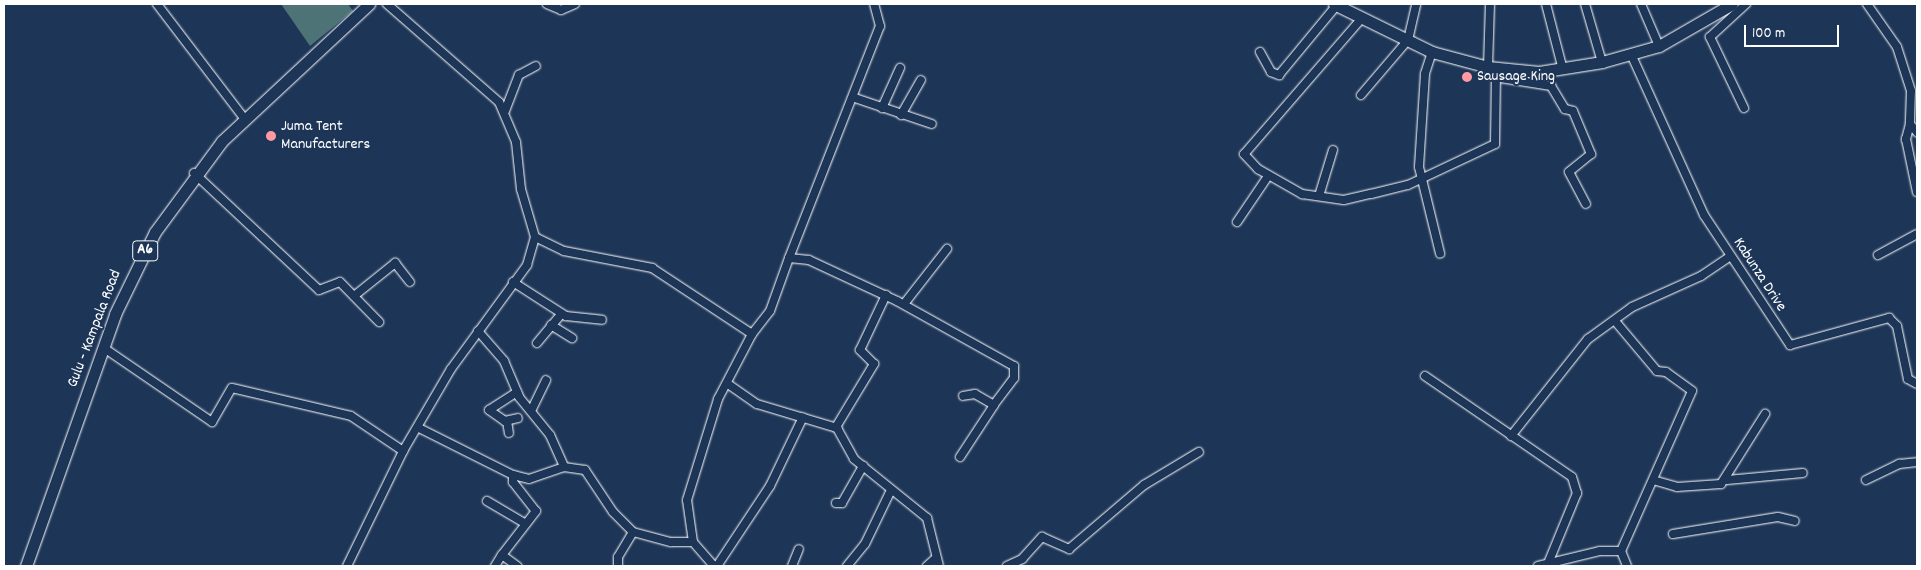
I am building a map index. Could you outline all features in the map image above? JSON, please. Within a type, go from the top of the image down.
[{"type":"main road","name":"Gulu - Kampala Road","points":[[26,566],[126,286],[155,232],[194,173],[244,118],[369,4]]},
{"type":"main road","points":[[1336,5],[1432,52],[1493,70],[1563,70],[1602,62],[1660,46],[1732,4]]},
{"type":"street","points":[[157,4],[244,118]]},
{"type":"street","points":[[346,566],[403,451],[478,331],[527,265],[535,237],[505,111],[387,4]]},
{"type":"street","points":[[547,4],[562,10],[575,4]]},
{"type":"street","points":[[714,566],[693,542],[687,500],[718,399],[728,384],[752,334],[770,311],[789,258],[855,98],[880,26],[874,4]]},
{"type":"street","points":[[1361,95],[1408,40],[1416,4]]},
{"type":"street","points":[[1362,18],[1292,104],[1244,152],[1268,176],[1302,194],[1344,200],[1420,178],[1498,142],[1490,4]]},
{"type":"street","points":[[1546,4],[1563,70]]},
{"type":"street","points":[[1586,4],[1602,62]]},
{"type":"street","points":[[1641,4],[1660,46]]},
{"type":"street","points":[[1744,108],[1710,37],[1746,4]]},
{"type":"street","points":[[1867,4],[1900,53],[1911,91],[1910,124],[1906,139],[1917,192]]},
{"type":"street","points":[[1260,52],[1271,72],[1278,75],[1336,5]]},
{"type":"street","points":[[1432,52],[1425,74],[1420,178],[1440,253]]},
{"type":"street","name":"Kabunza Drive","points":[[1631,54],[1696,198],[1729,256],[1790,346],[1893,319],[1908,380],[1917,384]]},
{"type":"street","points":[[505,111],[519,75],[536,66]]},
{"type":"street","points":[[882,108],[900,68]]},
{"type":"street","points":[[1493,70],[1551,86],[1565,109],[1573,111],[1591,154],[1568,172],[1586,204]]},
{"type":"street","points":[[901,115],[921,80]]},
{"type":"street","points":[[855,98],[932,124]]},
{"type":"street","points":[[1910,124],[1917,132]]},
{"type":"street","points":[[1319,196],[1333,150]]},
{"type":"street","points":[[194,173],[319,290],[339,282],[379,322]]},
{"type":"street","points":[[1237,222],[1268,176]]},
{"type":"street","points":[[1878,255],[1917,234]]},
{"type":"street","points":[[535,237],[564,251],[652,268],[752,334]]},
{"type":"street","points":[[904,304],[947,249]]},
{"type":"street","points":[[1511,436],[1571,355],[1632,307],[1701,276],[1729,256]]},
{"type":"street","points":[[789,258],[809,260],[886,295],[1014,366],[1014,378],[960,457]]},
{"type":"street","points":[[354,296],[395,263],[410,282]]},
{"type":"street","points":[[514,282],[561,314],[602,320]]},
{"type":"street","points":[[836,427],[874,364],[860,350],[886,295]]},
{"type":"street","points":[[536,343],[561,314]]},
{"type":"street","points":[[1615,321],[1657,371],[1666,372],[1692,391],[1621,551],[1628,566]]},
{"type":"street","points":[[551,325],[572,338]]},
{"type":"street","points":[[478,331],[504,361],[517,392],[532,409],[564,466]]},
{"type":"street","points":[[104,348],[212,422],[232,388],[351,416],[403,451]]},
{"type":"street","points":[[1425,376],[1572,477],[1578,487],[1549,561]]},
{"type":"street","points":[[532,409],[546,380]]},
{"type":"street","points":[[728,384],[757,404],[836,427],[863,466],[927,518],[939,566]]},
{"type":"street","points":[[517,392],[489,410],[507,421],[518,418]]},
{"type":"street","points":[[963,396],[975,394],[994,405]]},
{"type":"street","points":[[1726,480],[1765,414]]},
{"type":"street","points":[[717,566],[770,486],[803,417]]},
{"type":"street","points":[[507,421],[509,433]]},
{"type":"street","points":[[419,428],[512,475],[529,479],[564,466],[585,470],[613,512],[633,532],[671,542],[693,542]]},
{"type":"street","points":[[1007,566],[1022,559],[1042,537],[1070,549],[1144,485],[1198,452]]},
{"type":"street","points":[[1866,480],[1898,464],[1917,462]]},
{"type":"street","points":[[836,503],[842,503],[863,466]]},
{"type":"street","points":[[1653,480],[1677,487],[1726,480],[1803,473]]},
{"type":"street","points":[[496,566],[502,555],[536,511],[513,482],[512,475]]},
{"type":"street","points":[[847,566],[865,544],[891,490]]},
{"type":"street","points":[[487,501],[526,524]]},
{"type":"street","points":[[1673,534],[1778,517],[1795,521]]},
{"type":"street","points":[[618,566],[618,557],[633,532]]},
{"type":"street","points":[[792,566],[799,549]]},
{"type":"street","points":[[1538,566],[1549,561],[1600,550],[1621,551]]},
{"type":"street","points":[[502,555],[517,566]]},
{"type":"street","points":[[927,566],[936,558]]},
{"type":"green space","points":[[281,4],[348,4],[353,11],[310,46]]},
{"type":"place","name":"Sausage King","points":[[1467,77]]},
{"type":"place","name":"Juma Tent Manufacturers","points":[[271,136]]}]
